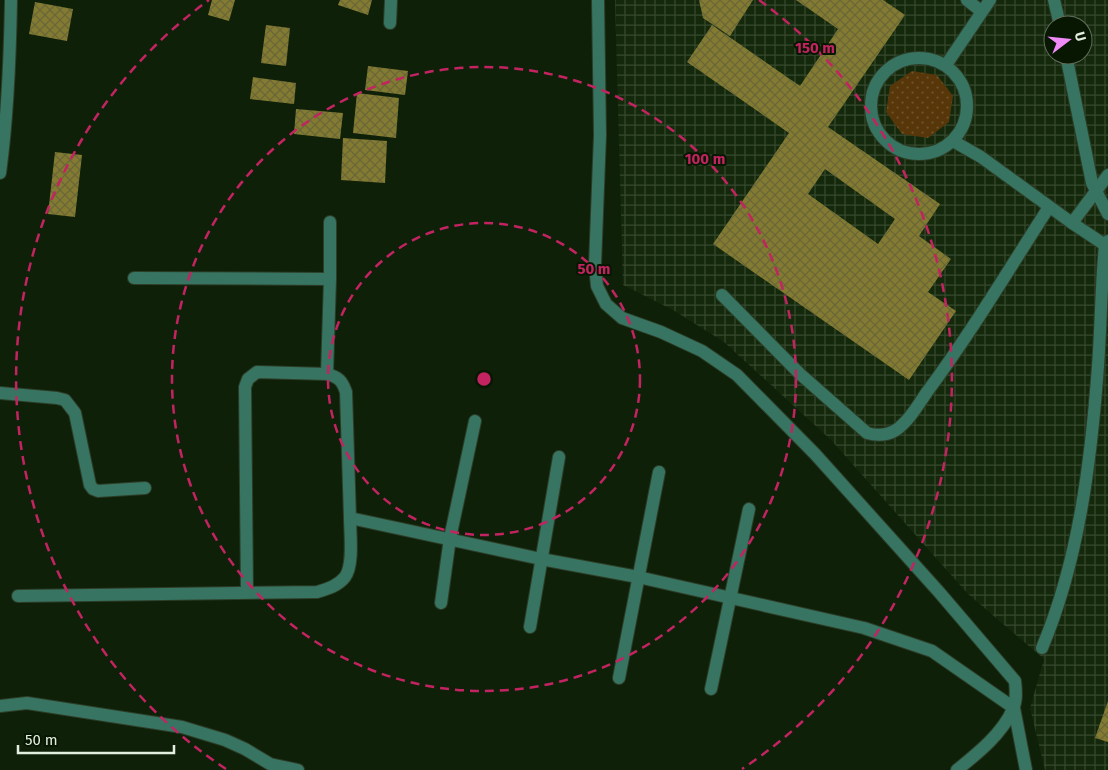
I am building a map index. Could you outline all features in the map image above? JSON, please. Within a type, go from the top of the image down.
[{"type":"street","points":[[0,173],[5,135],[11,0]]},
{"type":"street","points":[[390,0],[390,23]]},
{"type":"street","points":[[598,0],[600,135],[595,265],[597,286],[606,304],[622,318],[661,332],[702,351],[737,375],[841,483],[939,592],[1015,681],[1014,708],[1026,770]]},
{"type":"street","points":[[967,0],[982,11]]},
{"type":"street","points":[[946,65],[990,0]]},
{"type":"street","points":[[1054,0],[1058,15]]},
{"type":"street","points":[[916,58],[931,59],[946,65],[958,77],[966,93],[968,110],[963,126],[953,141],[941,150],[926,154],[911,154],[896,149],[884,139],[875,126],[871,111],[872,96],[878,81],[888,69],[901,61],[916,58]]},
{"type":"street","points":[[1068,65],[1092,183],[1108,214]]},
{"type":"street","points":[[953,141],[981,158],[1072,223],[1107,244],[1102,279],[1098,374],[1091,448],[1069,570],[1050,630],[1042,648]]},
{"type":"street","points":[[1072,223],[1108,175]]},
{"type":"street","points":[[722,295],[800,374],[867,433],[877,436],[888,434],[897,430],[906,421],[938,378],[1049,207]]},
{"type":"street","points":[[326,374],[330,222]]},
{"type":"street","points":[[134,278],[330,279]]},
{"type":"street","points":[[18,596],[317,592],[333,587],[346,577],[351,562],[346,392],[343,382],[336,377],[326,374],[257,372],[248,378],[245,387],[247,592]]},
{"type":"street","points":[[0,393],[65,400],[75,414],[90,485],[93,489],[98,491],[145,488]]},
{"type":"street","points":[[441,603],[450,538],[475,421]]},
{"type":"street","points":[[530,627],[559,458]]},
{"type":"street","points":[[619,678],[659,472]]},
{"type":"street","points":[[711,689],[732,598],[749,508]]},
{"type":"street","points":[[350,518],[638,577],[864,628],[932,651],[1014,708]]},
{"type":"street","points":[[0,706],[27,703],[182,728],[225,740],[245,749],[270,767],[298,770]]},
{"type":"street","points":[[957,770],[998,732],[1014,708]]},
{"type":"shaded area","points":[[615,0],[1108,0],[1108,770],[1045,770],[1030,708],[1044,659],[968,594],[831,440],[724,342],[673,310],[623,285]]},
{"type":"shaded area","points":[[912,71],[937,75],[953,96],[949,122],[928,138],[902,134],[886,112],[890,86]]},
{"type":"building","points":[[212,0],[235,0],[229,21],[208,15]]},
{"type":"building","points":[[340,0],[372,0],[368,15],[338,5]]},
{"type":"building","points":[[699,0],[753,0],[730,36],[703,18]]},
{"type":"building","points":[[796,0],[883,0],[905,15],[828,127],[940,204],[919,236],[951,259],[928,292],[956,311],[909,380],[713,244],[789,133],[687,62],[712,25],[800,86],[838,29]],"holes":[[[825,169],[895,219],[878,244],[808,194]]]},
{"type":"building","points":[[35,2],[73,9],[67,41],[29,34]]},
{"type":"building","points":[[266,25],[290,28],[286,66],[261,63]]},
{"type":"building","points":[[368,66],[408,71],[405,95],[365,90]]},
{"type":"building","points":[[253,77],[296,83],[294,104],[250,99]]},
{"type":"building","points":[[357,93],[399,98],[396,138],[353,133]]},
{"type":"building","points":[[296,109],[343,113],[340,139],[294,134]]},
{"type":"building","points":[[343,138],[387,141],[385,183],[341,180]]},
{"type":"building","points":[[55,152],[82,155],[75,217],[48,214]]},
{"type":"building","points":[[1108,701],[1108,742],[1095,738]]}]
